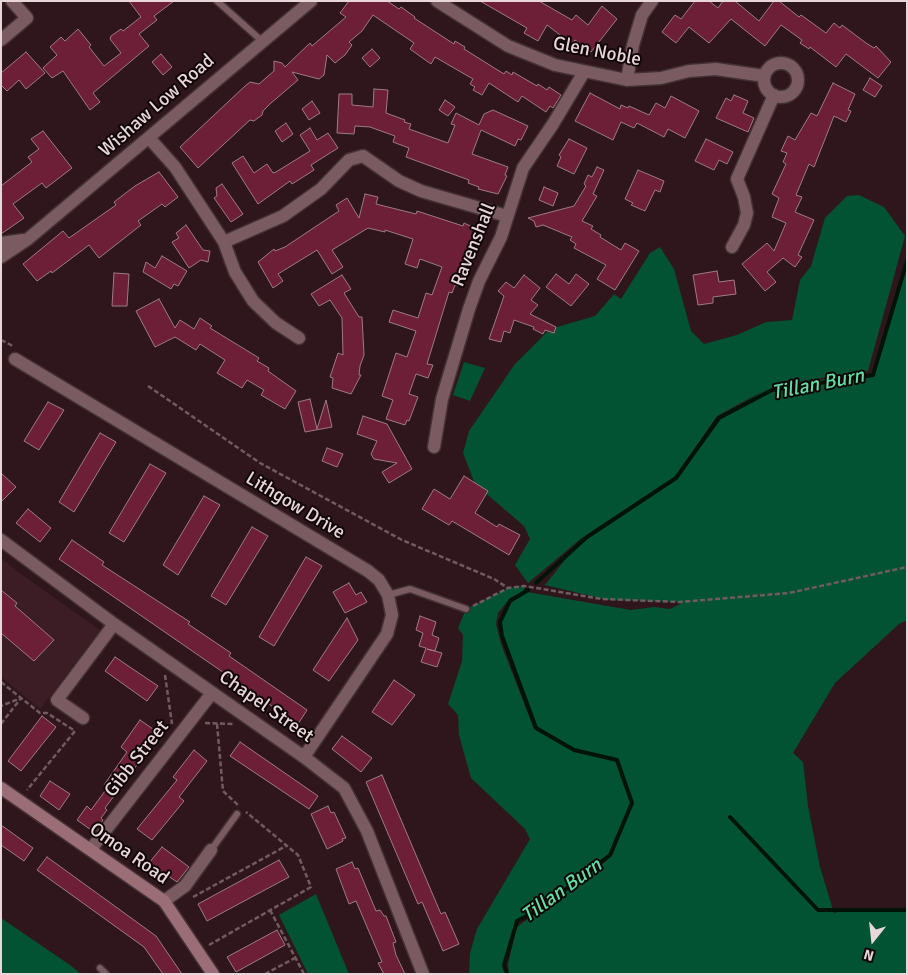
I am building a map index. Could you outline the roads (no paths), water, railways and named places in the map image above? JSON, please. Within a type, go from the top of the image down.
[{"type":"main road","name":"Omoa Road","points":[[1,788],[167,905],[213,974]]},
{"type":"street","points":[[1,40],[27,18],[12,1]]},
{"type":"street","name":"Wishaw Low Road","points":[[1,257],[28,239],[311,1]]},
{"type":"street","name":"Glen Noble","points":[[437,1],[508,46],[547,63],[584,72],[627,80],[661,78],[689,71],[716,69],[764,76]]},
{"type":"street","points":[[627,80],[633,45],[642,15],[652,1]]},
{"type":"street","points":[[780,63],[791,66],[797,74],[798,80],[794,90],[785,96],[774,96],[766,88],[764,76],[770,67],[780,63]]},
{"type":"street","name":"Ravenshall","points":[[434,447],[442,398],[469,309],[479,281],[501,236],[523,168],[553,124],[584,72]]},
{"type":"street","points":[[732,247],[744,225],[747,213],[744,197],[737,179],[774,96]]},
{"type":"street","points":[[150,138],[175,167],[224,242],[235,272],[253,301],[276,323],[299,338]]},
{"type":"street","points":[[224,242],[283,216],[321,189],[349,160],[362,156],[399,181],[421,191],[507,216]]},
{"type":"street","points":[[1,243],[28,239]]},
{"type":"street","name":"Lithgow Drive","points":[[15,359],[368,571],[379,580],[388,595]]},
{"type":"street","name":"Chapel Street","points":[[1,540],[162,659],[304,757],[344,788],[367,830],[423,974]]},
{"type":"street","points":[[304,757],[386,634],[392,616],[388,595]]},
{"type":"street","points":[[83,718],[57,700],[114,624]]},
{"type":"street","name":"Gibb Street","points":[[90,849],[212,692]]},
{"type":"street","points":[[167,905],[185,886],[211,850]]},
{"type":"lane","points":[[217,1],[262,41]]},
{"type":"lane","points":[[388,595],[410,589],[466,609]]},
{"type":"lane","points":[[211,850],[237,814]]},
{"type":"lane","points":[[100,968],[106,974]]},
{"type":"waterway","name":"Tillan Burn","points":[[536,583],[587,537],[676,478],[719,418],[772,390],[873,375],[907,261]]},
{"type":"waterway","name":"Tillan Burn","points":[[507,974],[504,965],[517,921],[540,909],[610,855],[632,803],[617,760],[574,750],[536,728],[502,636],[500,622],[510,601],[528,590]]},
{"type":"waterway","points":[[730,817],[818,910],[907,910]]}]
